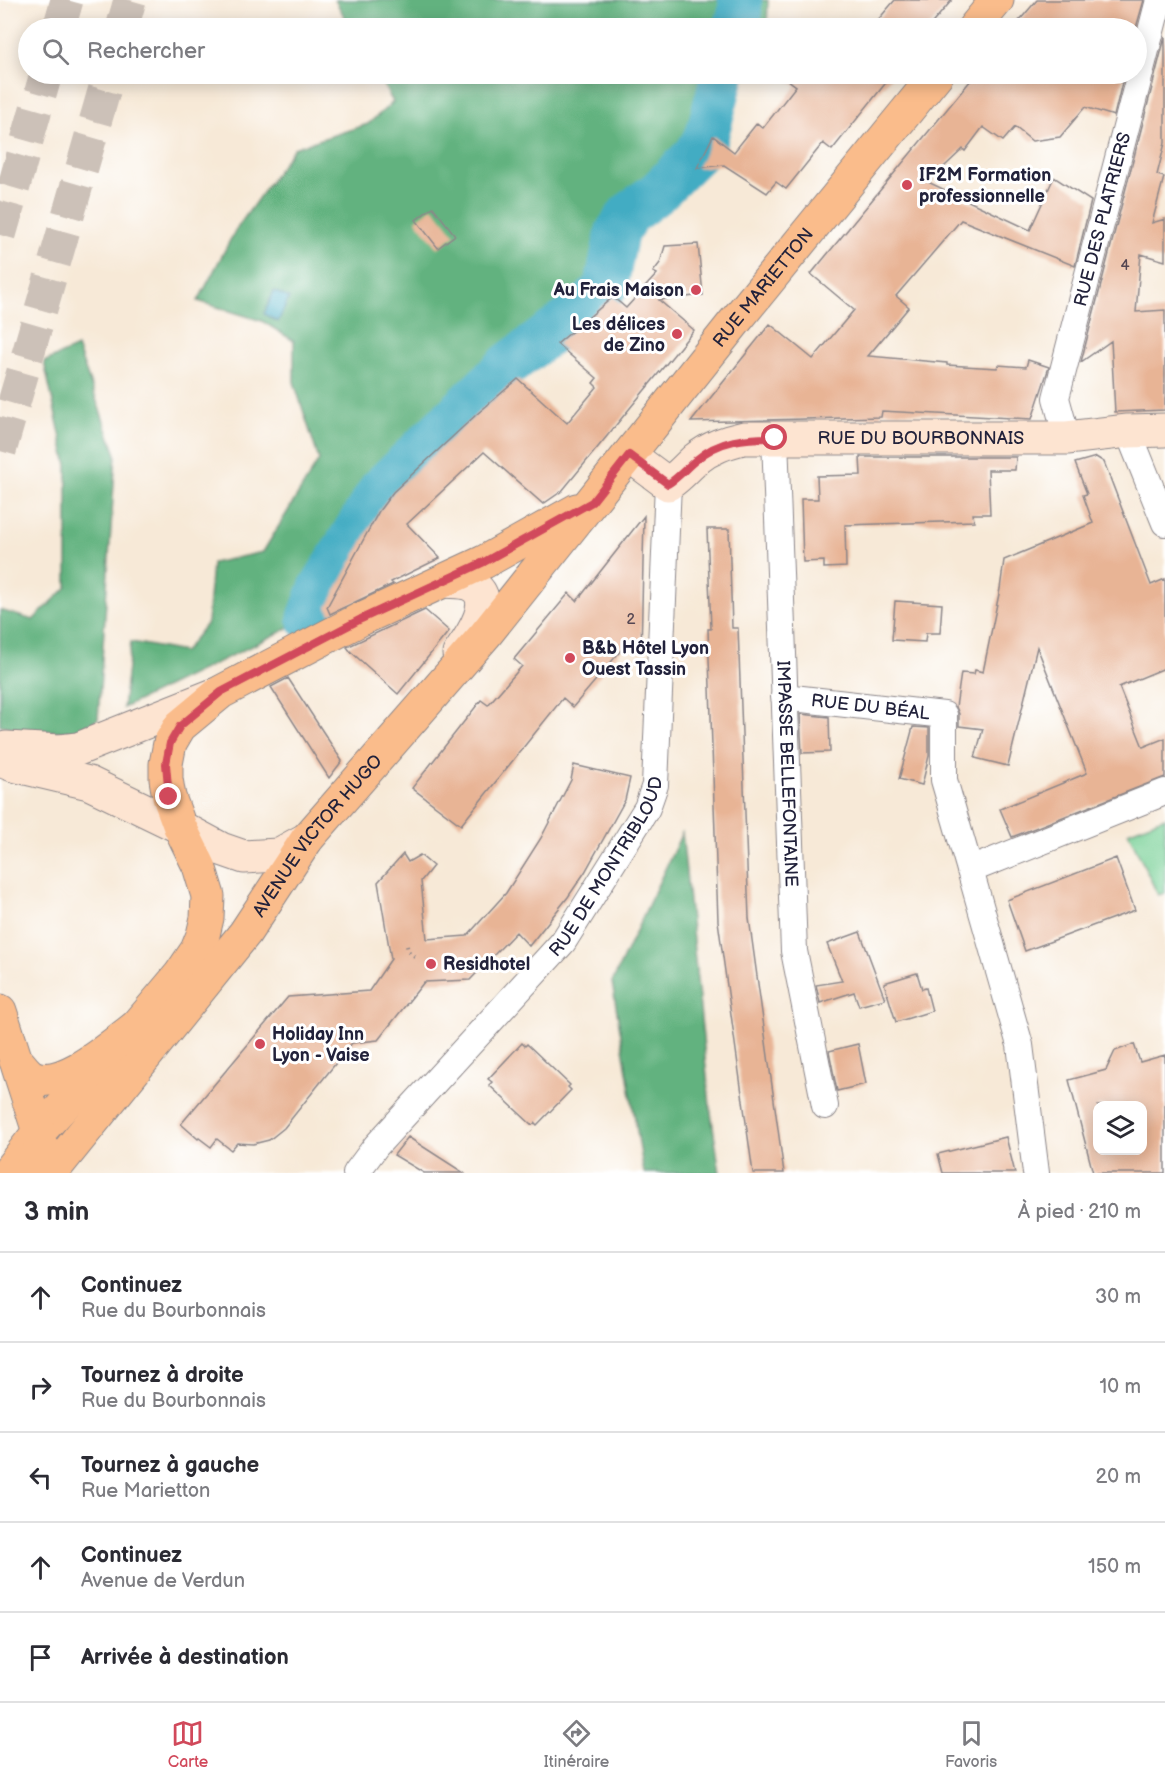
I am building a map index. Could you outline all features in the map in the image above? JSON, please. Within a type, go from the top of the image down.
[{"type":"main road","points":[[982,18],[997,0]]},
{"type":"main road","name":"RUE MARIETTON","points":[[592,502],[733,324],[929,84]]},
{"type":"main road","name":"RUE DU BOURBONNAIS","points":[[668,484],[682,475],[695,460],[709,450],[725,442],[744,438],[1067,438],[1128,431],[1165,430]]},
{"type":"main road","points":[[629,455],[668,484]]},
{"type":"main road","points":[[0,747],[40,750],[78,749],[221,692],[361,619],[484,562],[592,502]]},
{"type":"main road","name":"AVENUE VICTOR HUGO","points":[[51,1173],[245,933],[307,839],[485,635],[592,502]]},
{"type":"main road","points":[[430,698],[476,628],[483,604],[480,592],[472,585],[444,581]]},
{"type":"main road","points":[[7,1173],[39,1132],[137,1026],[180,975],[197,950],[207,918],[208,896],[199,866],[180,827],[169,797],[166,764],[170,743],[180,726],[221,692]]},
{"type":"main road","points":[[0,760],[89,783],[221,849],[244,857],[278,855],[307,839]]},
{"type":"main road","points":[[0,1011],[39,1132],[40,1149],[30,1173]]},
{"type":"main road","points":[[15,1059],[31,1076],[49,1080],[58,1078],[78,1069],[137,1026]]},
{"type":"street","name":"RUE DES PLATRIERS","points":[[1147,49],[1160,0]]},
{"type":"street","name":"RUE DES PLATRIERS","points":[[1067,438],[1056,398],[1138,84]]},
{"type":"street","points":[[1128,431],[1165,523]]},
{"type":"street","name":"IMPASSE BELLEFONTAINE","points":[[775,438],[794,951],[825,1106]]},
{"type":"street","name":"RUE DE MONTRIBLOUD","points":[[356,1173],[376,1146],[563,942],[647,808],[655,785],[668,484]]},
{"type":"street","name":"RUE DU BÉAL","points":[[784,697],[944,715],[944,780],[1020,1045],[1036,1173]]},
{"type":"street","points":[[970,870],[1165,792]]},
{"type":"path","points":[[407,946],[408,951],[416,957]]},
{"type":"green space","points":[[335,0],[768,0],[767,18],[345,18]]},
{"type":"green space","points":[[383,84],[734,84],[695,121],[670,165],[609,218],[599,267],[583,296],[540,333],[488,368],[361,487],[287,629],[123,708],[131,642],[184,652],[207,623],[212,563],[263,552],[319,460],[294,382],[294,341],[262,321],[198,301],[235,231],[294,148],[368,124],[393,102]]},
{"type":"green space","points":[[77,347],[116,454],[98,719],[75,732],[20,730],[0,725],[0,610],[33,620],[67,587],[67,465],[44,362]]},
{"type":"green space","points":[[1165,817],[1165,893],[1158,895],[1128,832]]},
{"type":"green space","points":[[682,833],[710,1106],[720,1173],[644,1173],[612,982]]},
{"type":"water","points":[[274,291],[289,298],[278,322],[264,314]]},
{"type":"building","points":[[895,0],[952,0],[937,18],[880,18]]},
{"type":"building","points":[[1037,0],[1144,0],[1139,18],[1022,18]]},
{"type":"building","points":[[1165,37],[1165,143],[1157,175],[1164,177],[1152,223],[1165,219],[1165,261],[1141,254],[1136,312],[1165,310],[1165,410],[1115,412],[1111,341],[1081,362]]},
{"type":"building","points":[[793,84],[885,84],[832,150],[823,143],[786,189],[776,182],[767,193],[724,165],[697,168],[713,136],[734,152],[757,123],[763,128],[796,86]]},
{"type":"building","points":[[968,84],[1122,84],[1114,116],[1085,107],[1060,137],[1032,141],[1015,127],[1003,141],[983,127],[965,151],[963,149],[928,182],[1030,230],[1054,177],[1091,201],[1075,266],[961,220],[896,296],[909,307],[868,356],[997,368],[998,365],[1026,367],[1028,360],[1049,367],[1032,419],[882,411],[881,417],[691,422],[770,324],[813,359],[854,310],[811,274]]},
{"type":"building","points":[[433,207],[455,235],[438,248],[416,220]]},
{"type":"building","points":[[698,244],[703,295],[659,300],[694,330],[562,491],[543,504],[484,452],[407,524],[440,558],[391,582],[393,584],[330,614],[327,607],[379,511],[393,492],[518,379],[567,423],[597,387],[593,383],[597,378],[557,344],[613,297],[626,308],[657,274],[653,272],[660,263],[665,246]]},
{"type":"building","points":[[860,457],[1016,457],[1015,470],[988,470],[990,514],[973,514],[974,521],[845,525],[846,567],[824,568],[824,561],[803,562],[801,499],[818,499],[817,476],[861,475]]},
{"type":"building","points":[[1096,457],[1104,462],[1151,585],[1165,579],[1165,668],[1119,687],[1143,747],[1165,738],[1165,777],[1012,837],[1000,809],[1087,773],[1037,647],[1008,766],[975,758],[983,729],[959,726],[959,714],[956,707],[961,673],[974,674],[975,670],[983,672],[1004,560],[1093,523],[1083,495],[1087,494],[1075,463]]},
{"type":"building","points":[[644,516],[641,653],[628,642],[573,707],[563,698],[461,825],[412,788],[481,700],[488,705],[522,666],[514,659],[569,593],[577,601]]},
{"type":"building","points":[[707,529],[729,529],[732,628],[738,628],[749,918],[784,1173],[753,1173],[718,921],[708,629],[711,629]]},
{"type":"building","points":[[895,601],[942,604],[940,633],[926,633],[925,642],[892,640]]},
{"type":"building","points":[[425,610],[449,631],[398,694],[347,647]]},
{"type":"building","points":[[288,678],[342,761],[329,778],[271,687]]},
{"type":"building","points":[[800,714],[829,717],[830,752],[802,753]]},
{"type":"building","points":[[913,727],[929,728],[929,756],[922,785],[899,779]]},
{"type":"building","points":[[574,765],[630,778],[625,800],[585,872],[529,946],[516,932],[470,980],[424,982],[378,1040],[352,1043],[284,1128],[269,1140],[253,1144],[237,1143],[231,1150],[217,1139],[211,1147],[181,1124],[288,997],[369,991],[391,959],[378,882],[403,854],[408,862],[420,855],[433,866],[421,881],[427,939],[467,936],[506,893],[541,838],[571,780]]},
{"type":"building","points":[[1116,858],[1135,910],[1025,951],[1007,900]]},
{"type":"building","points":[[860,932],[885,999],[859,1006],[854,992],[820,1003],[816,985],[842,981],[827,944]]},
{"type":"building","points":[[917,973],[922,989],[926,988],[932,1011],[896,1022],[884,983]]},
{"type":"building","points":[[522,1043],[525,1046],[527,1044],[570,1085],[568,1087],[571,1090],[537,1125],[535,1123],[532,1125],[489,1085],[492,1082],[488,1079]]},
{"type":"building","points":[[858,1044],[866,1084],[837,1091],[829,1051]]},
{"type":"building","points":[[1134,1044],[1140,1062],[1165,1055],[1165,1173],[1093,1173],[1069,1080],[1106,1070],[1115,1051]]},
{"type":"building","points":[[408,1137],[464,1173],[424,1173],[394,1155]]},
{"type":"building","points":[[1006,1137],[1015,1173],[943,1173],[938,1154]]},
{"type":"waterway","points":[[738,18],[740,0]]},
{"type":"waterway","points":[[309,619],[320,589],[381,488],[509,364],[590,304],[606,287],[617,232],[629,214],[658,192],[696,154],[707,135],[720,84]]},
{"type":"tunnel","points":[[62,18],[67,0]]},
{"type":"tunnel","points":[[125,18],[130,0]]},
{"type":"tunnel","points":[[0,235],[43,84]]},
{"type":"tunnel","points":[[0,451],[106,84]]},
{"type":"place","name":"IF2M Formation professionnelle","points":[[907,185]]},
{"type":"place","name":"Au Frais Maison","points":[[696,290]]},
{"type":"place","name":"Les délices de Zino","points":[[677,334]]},
{"type":"place","name":"B&b Hôtel Lyon Ouest Tassin","points":[[570,658]]},
{"type":"place","name":"Residhotel","points":[[431,964]]},
{"type":"place","name":"Holiday Inn Lyon - Vaise","points":[[260,1044]]},
{"type":"route","points":[[169,797],[166,764],[170,743],[180,726],[221,692],[361,619],[484,562],[592,502],[629,455],[668,484],[682,475],[695,460],[725,442],[744,438],[775,438]]}]
